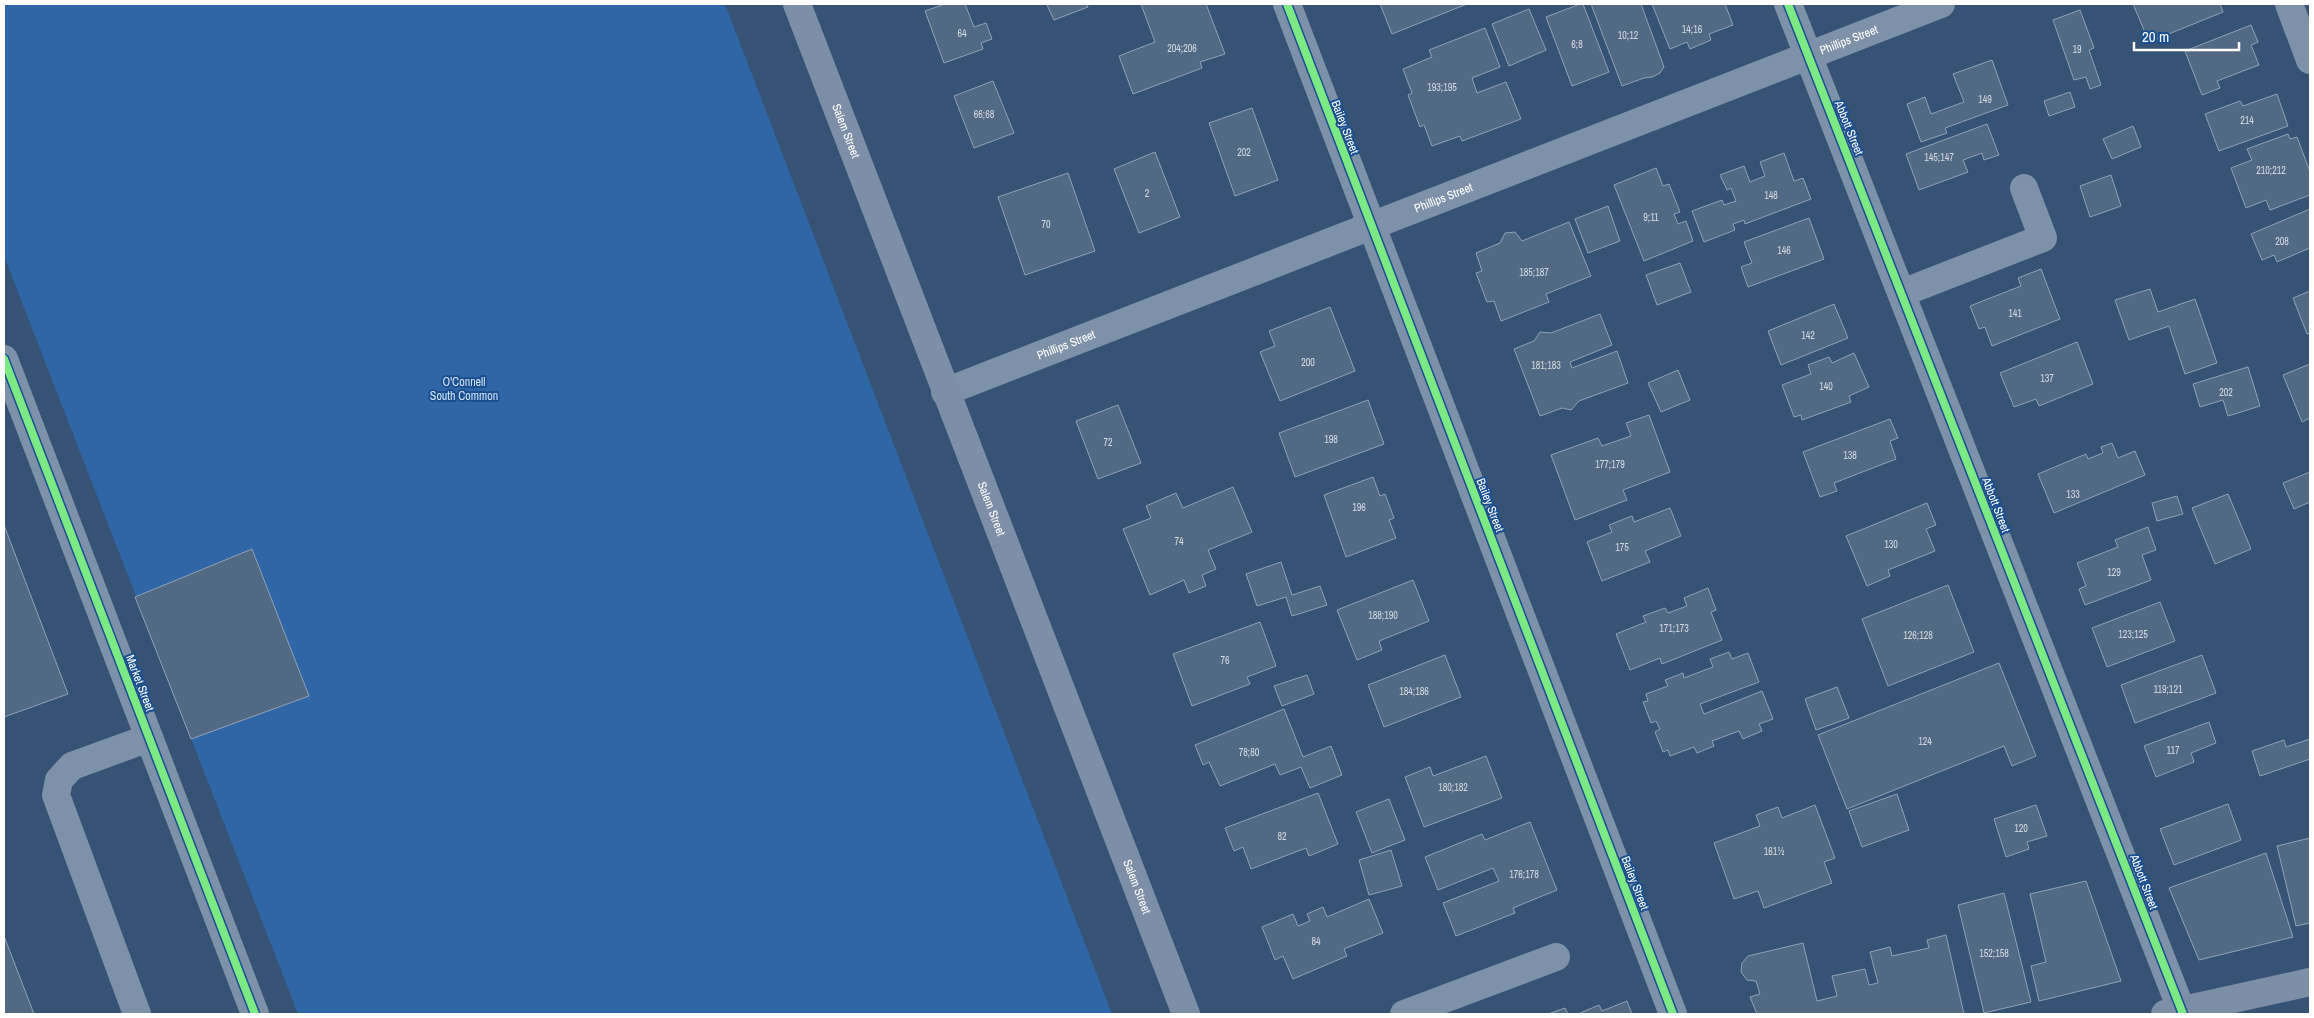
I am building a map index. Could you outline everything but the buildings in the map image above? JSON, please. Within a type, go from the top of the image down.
[{"type":"main road","name":"Salem Street","points":[[797,4],[1186,1014]]},
{"type":"main road","points":[[2176,1013],[2310,982]]},
{"type":"street","name":"Bailey Street","points":[[1287,4],[1673,1014]]},
{"type":"street","name":"Abbott Street","points":[[1788,4],[1902,294],[2176,1013]]},
{"type":"street","name":"Phillips Street","points":[[945,392],[1941,4]]},
{"type":"street","points":[[2289,4],[2310,60]]},
{"type":"street","points":[[1902,294],[2043,238],[2024,188]]},
{"type":"street","name":"Market Street","points":[[4,359],[255,1014]]},
{"type":"street","points":[[137,1014],[56,795],[59,780],[72,766],[149,738]]},
{"type":"street","points":[[1404,1014],[1556,957]]},
{"type":"green space","name":"O'Connell South Common","points":[[4,4],[725,4],[1112,1014],[298,1014],[4,256]]},
{"type":"cycle path","points":[[1287,4],[1673,1014]]},
{"type":"cycle path","points":[[1788,4],[2183,1014]]},
{"type":"cycle path","points":[[4,359],[255,1014]]}]
